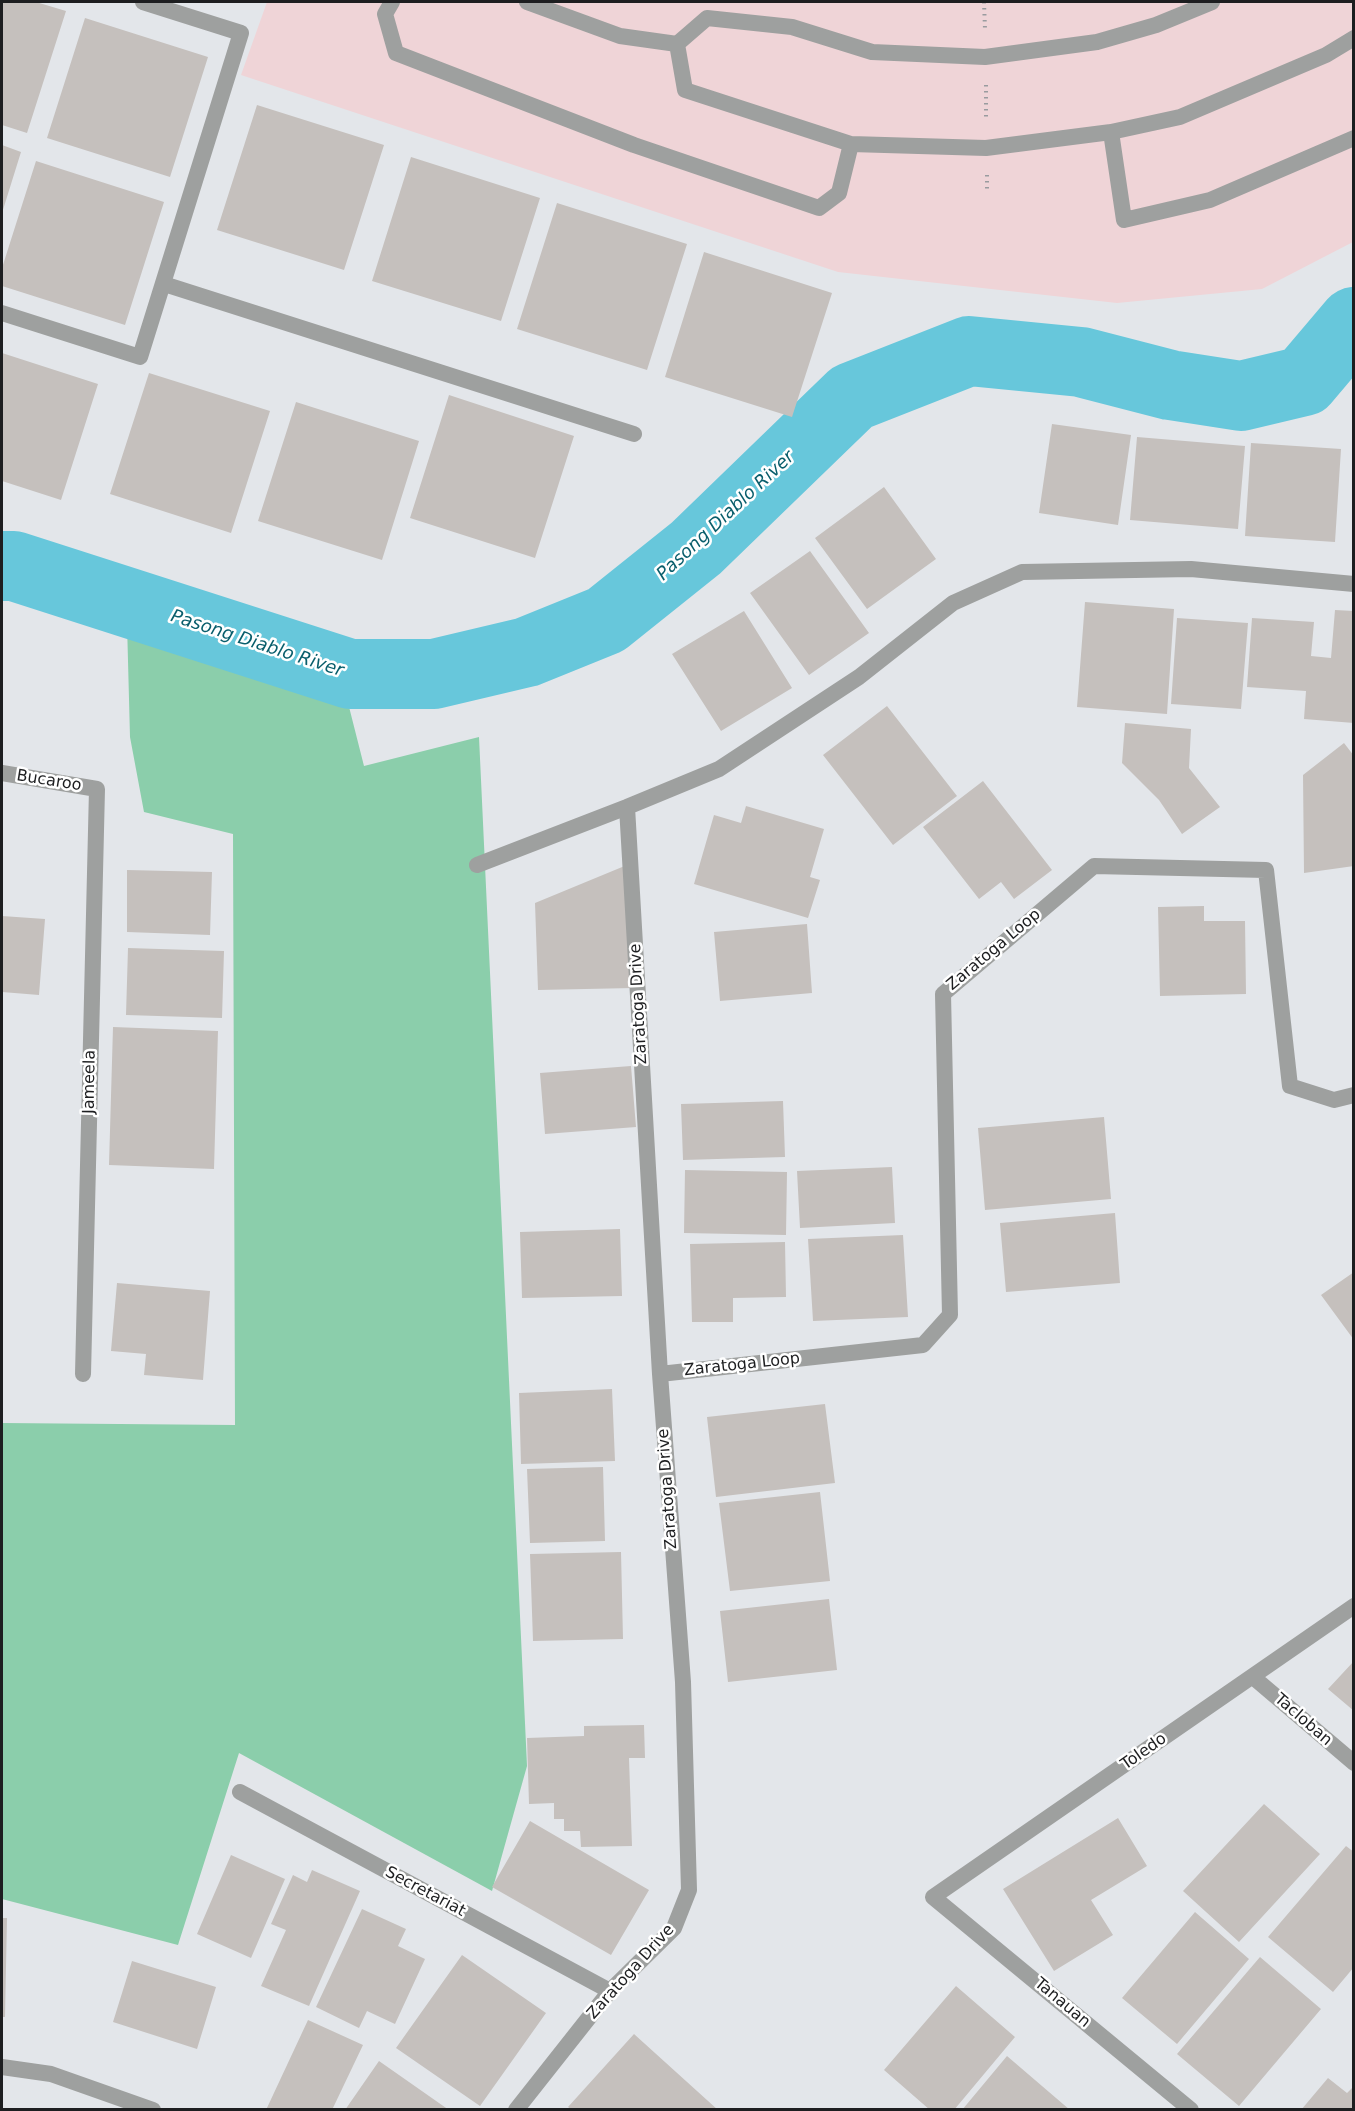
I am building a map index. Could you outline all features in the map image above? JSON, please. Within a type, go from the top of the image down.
[{"type":"street","points":[[2,313],[140,357],[241,33],[143,2]]},
{"type":"street","points":[[392,2],[385,14],[396,53],[634,145],[819,208],[839,193],[851,144]]},
{"type":"street","points":[[527,2],[620,36],[677,44],[707,18],[792,27],[872,52],[985,57],[1097,42],[1156,25],[1212,2]]},
{"type":"street","points":[[677,44],[685,90],[851,144],[986,148],[1111,132],[1180,117],[1326,55],[1353,38]]},
{"type":"street","points":[[1111,132],[1124,220],[1210,200],[1353,138]]},
{"type":"street","points":[[164,284],[634,434]]},
{"type":"street","points":[[477,865],[719,769],[859,677],[953,603],[1022,572],[1191,569],[1353,584]]},
{"type":"street","name":"Bucaroo","points":[[2,774],[97,789]]},
{"type":"street","name":"Jameela","points":[[83,1374],[97,789]]},
{"type":"street","name":"Zaratoga Drive","points":[[516,2109],[610,1991],[674,1928],[689,1890],[683,1682],[660,1374],[627,807]]},
{"type":"street","name":"Zaratoga Loop","points":[[660,1374],[923,1345],[950,1315],[943,994],[1094,866],[1266,870],[1290,1086],[1334,1100],[1353,1095]]},
{"type":"street","name":"Toledo","points":[[933,1897],[1353,1606]]},
{"type":"street","name":"Tacloban","points":[[1253,1677],[1353,1763]]},
{"type":"street","name":"Secretariat","points":[[240,1792],[610,1991]]},
{"type":"street","name":"Tanauan","points":[[933,1897],[1191,2109]]},
{"type":"street","points":[[2,2067],[51,2074],[153,2109]]},
{"type":"path","points":[[984,2],[987,189]]},
{"type":"shaded area","points":[[267,2],[1353,2],[1353,242],[1262,289],[1117,303],[838,272],[241,75]]},
{"type":"green space","points":[[127,623],[345,691],[364,766],[479,737],[527,1766],[492,1891],[239,1753],[178,1945],[2,1899],[2,1423],[235,1425],[233,834],[144,812],[130,737]]},
{"type":"building","points":[[2,2],[36,2],[66,11],[27,133],[2,125]]},
{"type":"building","points":[[85,18],[208,57],[170,177],[47,138]]},
{"type":"building","points":[[257,105],[384,145],[344,270],[217,230]]},
{"type":"building","points":[[2,145],[21,152],[2,213]]},
{"type":"building","points":[[411,157],[540,198],[501,321],[372,281]]},
{"type":"building","points":[[36,161],[164,202],[125,325],[2,286],[2,268]]},
{"type":"building","points":[[557,203],[687,244],[647,370],[517,329]]},
{"type":"building","points":[[704,252],[832,293],[792,417],[665,377]]},
{"type":"building","points":[[2,353],[98,384],[61,500],[2,481]]},
{"type":"building","points":[[149,373],[270,411],[231,533],[110,494]]},
{"type":"building","points":[[449,395],[574,436],[535,558],[410,518]]},
{"type":"building","points":[[296,402],[419,441],[382,560],[258,521]]},
{"type":"building","points":[[1052,424],[1131,435],[1118,525],[1039,513]]},
{"type":"building","points":[[1137,437],[1245,446],[1238,529],[1130,520]]},
{"type":"building","points":[[1251,443],[1341,449],[1335,542],[1245,536]]},
{"type":"building","points":[[884,487],[936,559],[867,609],[815,538]]},
{"type":"building","points":[[810,551],[869,633],[809,675],[750,593]]},
{"type":"building","points":[[1085,602],[1174,609],[1167,714],[1077,707]]},
{"type":"building","points":[[1335,610],[1354,611],[1354,723],[1304,719],[1306,691],[1247,687],[1252,618],[1314,622],[1311,656],[1331,658]]},
{"type":"building","points":[[744,611],[792,688],[721,731],[672,654]]},
{"type":"building","points":[[1177,618],[1248,623],[1241,709],[1171,704]]},
{"type":"building","points":[[887,706],[957,796],[893,845],[823,755]]},
{"type":"building","points":[[1125,723],[1191,729],[1189,768],[1220,807],[1182,834],[1159,800],[1122,763]]},
{"type":"building","points":[[1344,743],[1354,756],[1354,866],[1304,873],[1303,775]]},
{"type":"building","points":[[983,781],[1052,870],[1014,899],[1001,882],[979,899],[923,827]]},
{"type":"building","points":[[746,806],[824,829],[810,877],[820,880],[808,918],[694,884],[714,815],[741,823]]},
{"type":"building","points":[[627,865],[633,988],[538,990],[535,903]]},
{"type":"building","points":[[127,870],[212,872],[210,935],[127,932]]},
{"type":"building","points":[[1204,906],[1204,921],[1245,921],[1246,994],[1160,996],[1158,907]]},
{"type":"building","points":[[2,916],[45,919],[39,995],[2,992]]},
{"type":"building","points":[[807,924],[812,993],[720,1001],[714,932]]},
{"type":"building","points":[[128,948],[224,951],[222,1018],[126,1015]]},
{"type":"building","points":[[113,1027],[218,1031],[214,1169],[109,1165]]},
{"type":"building","points":[[631,1066],[636,1127],[545,1134],[540,1073]]},
{"type":"building","points":[[783,1101],[785,1157],[683,1160],[681,1104]]},
{"type":"building","points":[[1104,1117],[1111,1199],[985,1210],[978,1128]]},
{"type":"building","points":[[892,1167],[895,1223],[800,1228],[797,1171]]},
{"type":"building","points":[[685,1170],[787,1172],[786,1235],[684,1233]]},
{"type":"building","points":[[1115,1213],[1120,1283],[1006,1292],[1000,1223]]},
{"type":"building","points":[[620,1229],[622,1296],[522,1298],[520,1232]]},
{"type":"building","points":[[903,1235],[908,1317],[813,1321],[808,1239]]},
{"type":"building","points":[[785,1242],[786,1297],[733,1298],[733,1322],[692,1322],[690,1244]]},
{"type":"building","points":[[1354,1272],[1354,1340],[1321,1295]]},
{"type":"building","points":[[117,1283],[210,1291],[203,1380],[144,1375],[146,1354],[111,1351]]},
{"type":"building","points":[[612,1389],[615,1461],[521,1464],[519,1393]]},
{"type":"building","points":[[825,1404],[835,1483],[716,1497],[707,1417]]},
{"type":"building","points":[[603,1467],[605,1541],[530,1543],[527,1469]]},
{"type":"building","points":[[820,1492],[830,1581],[730,1591],[719,1503]]},
{"type":"building","points":[[621,1552],[623,1639],[533,1641],[530,1554]]},
{"type":"building","points":[[829,1599],[837,1670],[728,1682],[720,1611]]},
{"type":"building","points":[[1354,1661],[1354,1711],[1328,1689]]},
{"type":"building","points":[[644,1725],[645,1758],[629,1758],[632,1846],[581,1847],[580,1831],[564,1831],[564,1819],[554,1819],[554,1803],[529,1804],[527,1738],[584,1736],[584,1726]]},
{"type":"building","points":[[1264,1804],[1320,1854],[1239,1942],[1183,1891]]},
{"type":"building","points":[[1118,1818],[1147,1866],[1091,1900],[1113,1935],[1054,1971],[1003,1889]]},
{"type":"building","points":[[530,1821],[649,1890],[611,1955],[492,1887]]},
{"type":"building","points":[[1346,1846],[1354,1852],[1354,1967],[1333,1992],[1268,1937]]},
{"type":"building","points":[[231,1855],[285,1879],[251,1958],[197,1934]]},
{"type":"building","points":[[312,1870],[360,1891],[309,2006],[261,1986],[286,1930],[271,1924],[293,1875],[307,1882]]},
{"type":"building","points":[[362,1909],[406,1929],[398,1946],[425,1959],[395,2024],[367,2011],[359,2028],[316,2007]]},
{"type":"building","points":[[1195,1912],[1249,1959],[1177,2044],[1122,1998]]},
{"type":"building","points":[[2,1918],[7,1918],[5,2017],[2,2017]]},
{"type":"building","points":[[462,1955],[546,2013],[480,2106],[396,2048]]},
{"type":"building","points":[[1260,1957],[1321,2009],[1239,2106],[1177,2054]]},
{"type":"building","points":[[132,1961],[216,1987],[197,2049],[113,2022]]},
{"type":"building","points":[[956,1986],[1015,2037],[954,2110],[930,2110],[884,2070]]},
{"type":"building","points":[[308,2020],[363,2045],[332,2110],[266,2110]]},
{"type":"building","points":[[634,2034],[718,2110],[572,2110],[568,2107]]},
{"type":"building","points":[[1007,2056],[1070,2110],[962,2110]]},
{"type":"building","points":[[379,2061],[449,2110],[345,2110]]},
{"type":"building","points":[[1328,2078],[1347,2093],[1354,2086],[1354,2110],[1301,2110]]},
{"type":"waterway","name":"Pasong Diablo River","points":[[2,566],[14,566],[350,674],[434,674],[527,652],[606,620],[696,548],[852,397],[969,351],[1081,362],[1170,385],[1241,396],[1304,381],[1354,322]]}]
